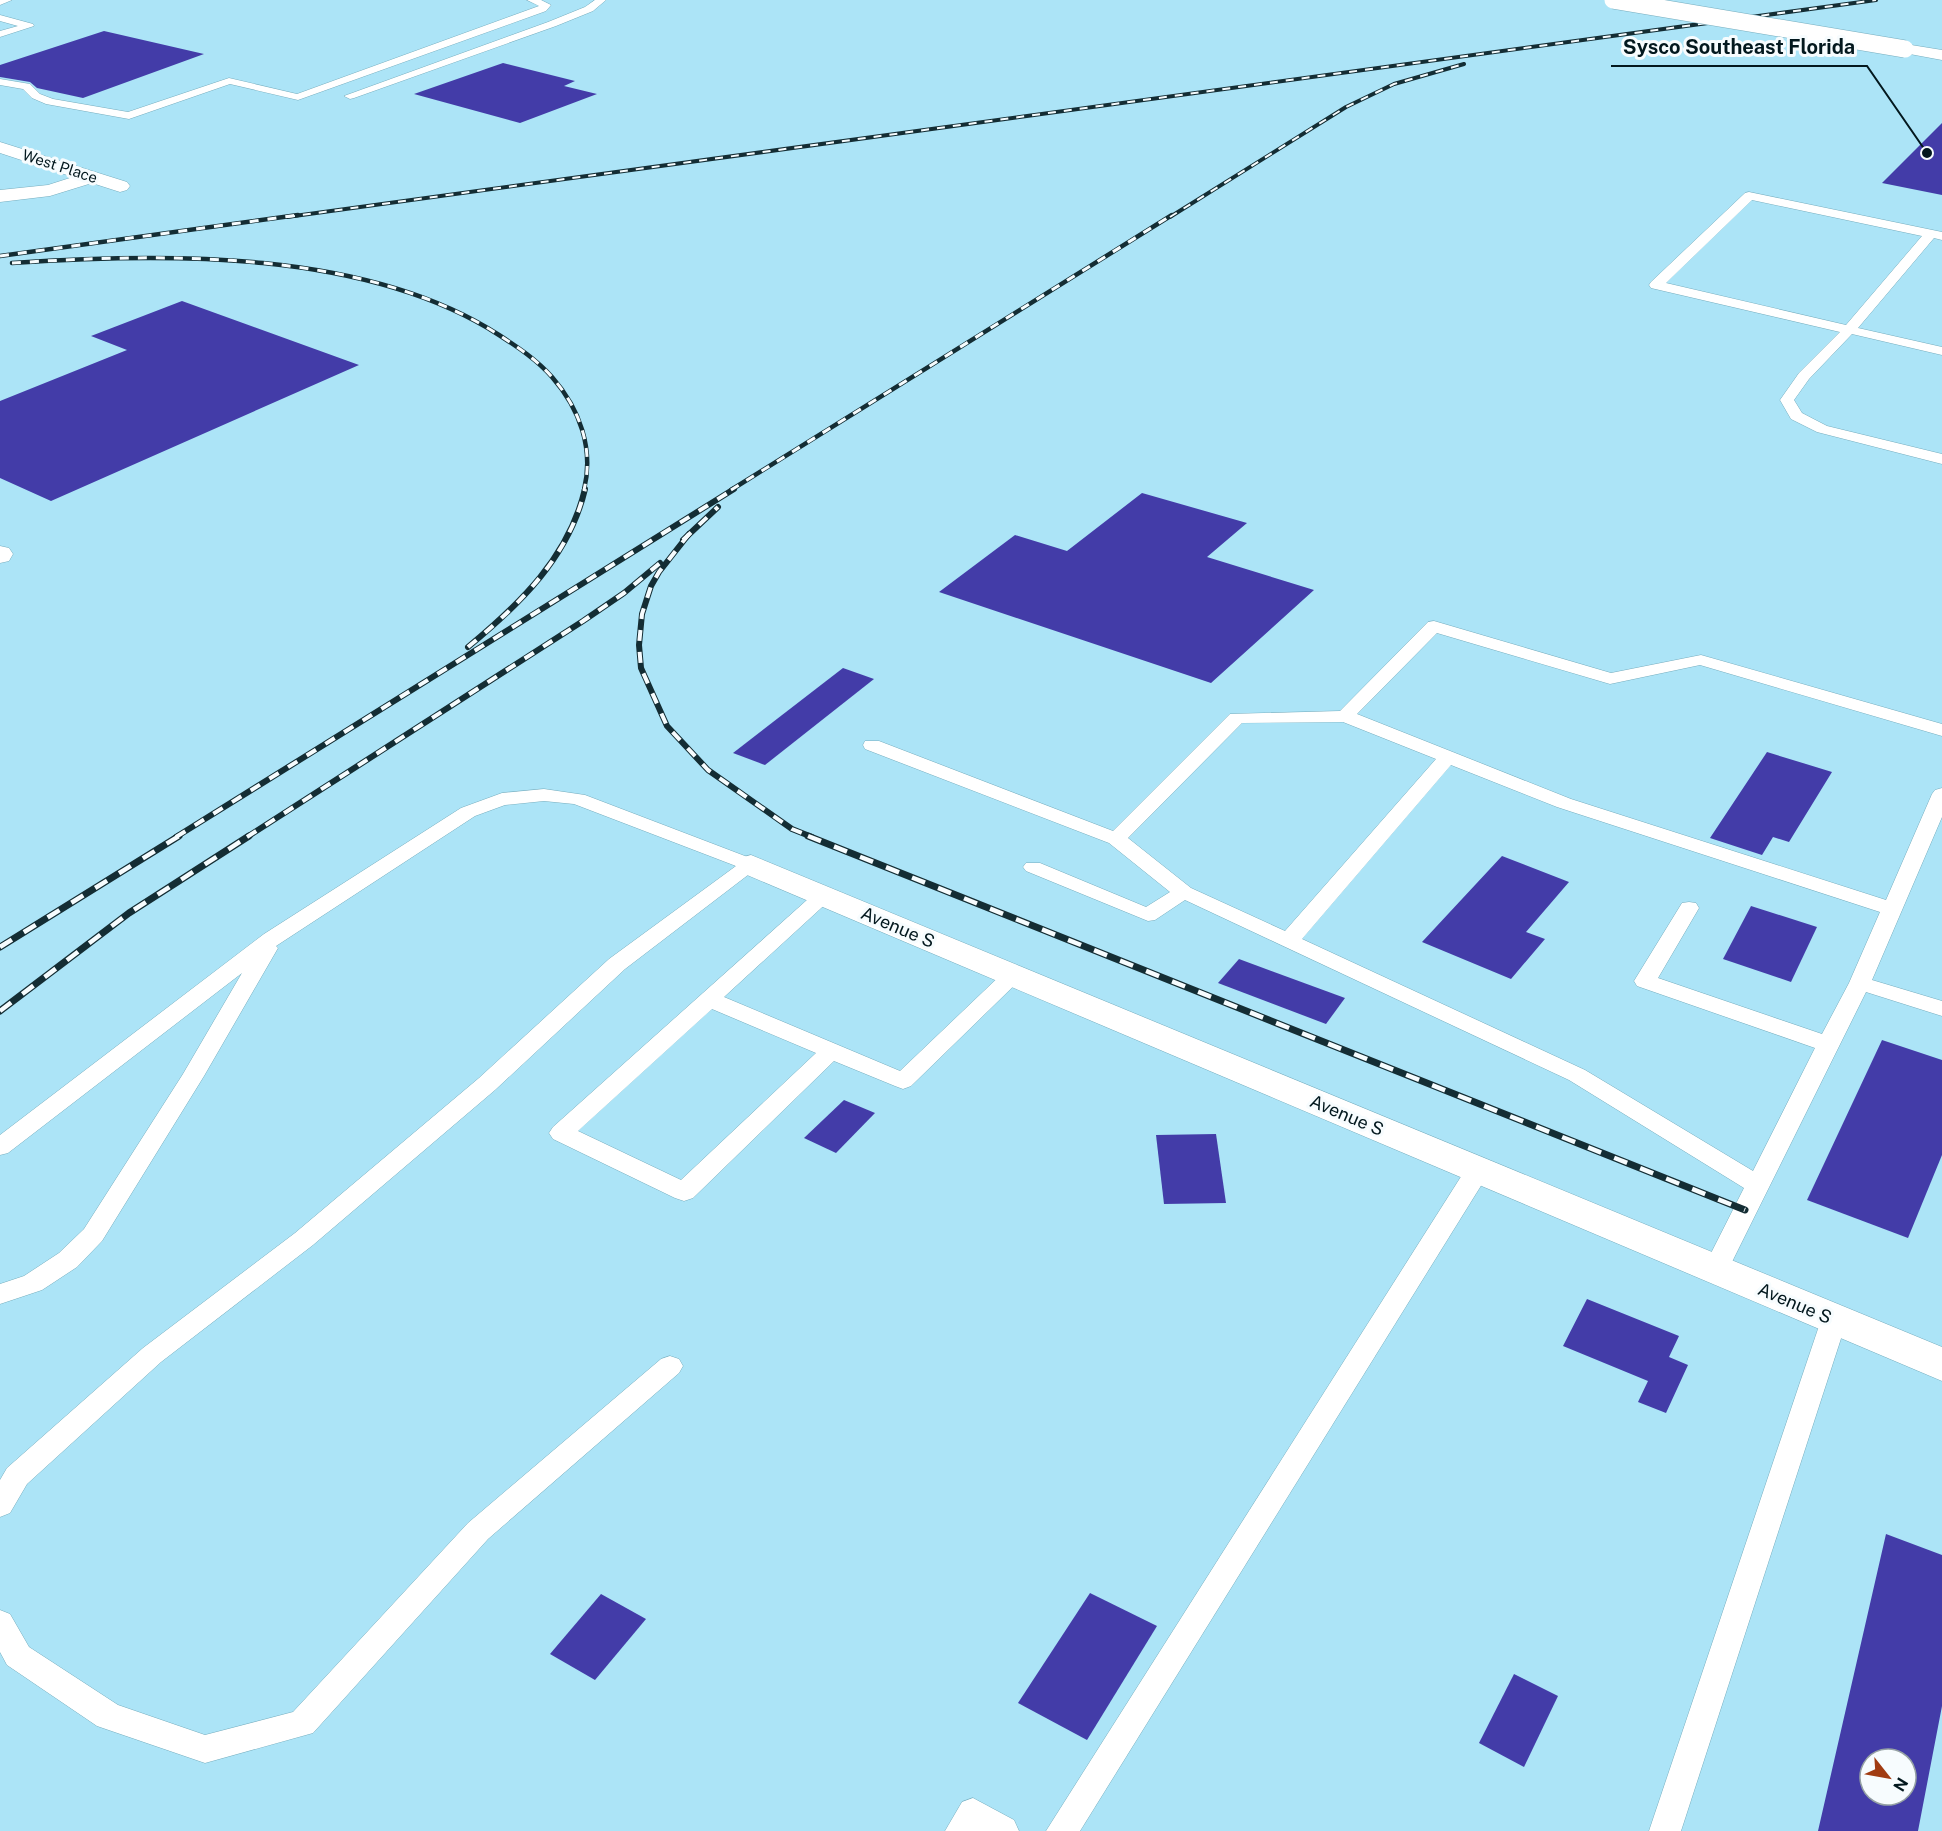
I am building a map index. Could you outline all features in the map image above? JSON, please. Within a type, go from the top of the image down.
[{"type":"street","points":[[1613,0],[1942,55]]},
{"type":"street","points":[[1695,0],[1942,40]]},
{"type":"street","name":"West Place","points":[[0,147],[120,186]]},
{"type":"street","points":[[0,196],[50,190],[92,177]]},
{"type":"street","name":"Avenue S","points":[[751,865],[1942,1365]]},
{"type":"lane","points":[[0,2],[8,0]]},
{"type":"lane","points":[[0,82],[26,87],[36,96],[50,102],[129,116],[229,81],[298,97],[542,9],[546,5],[532,0]]},
{"type":"lane","points":[[574,16],[577,9],[588,0]]},
{"type":"lane","points":[[350,96],[574,16],[601,0]]},
{"type":"lane","points":[[0,18],[29,26],[0,34]]},
{"type":"lane","points":[[1936,235],[1749,196],[1656,285],[1942,351]]},
{"type":"lane","points":[[1936,235],[1850,330],[1804,376],[1787,400],[1796,416],[1822,429],[1942,459]]},
{"type":"lane","points":[[1345,716],[1434,626],[1610,679],[1701,660],[1942,730]]},
{"type":"lane","points":[[1116,839],[1237,718],[1345,716],[1564,803],[1892,909]]},
{"type":"lane","points":[[873,745],[1116,839],[1184,892],[1577,1075],[1758,1185]]},
{"type":"lane","points":[[1288,940],[1448,757]]},
{"type":"lane","points":[[1716,1269],[1860,983],[1942,794]]},
{"type":"lane","points":[[0,1147],[272,939],[468,812],[502,800],[543,795],[578,799],[751,865]]},
{"type":"lane","points":[[0,1504],[17,1476],[152,1354],[304,1239],[487,1084],[617,964],[751,865]]},
{"type":"lane","points":[[1033,867],[1148,915],[1184,892]]},
{"type":"lane","points":[[824,895],[561,1133],[684,1192],[831,1051]]},
{"type":"lane","points":[[1689,908],[1645,981],[1828,1044]]},
{"type":"lane","points":[[0,1294],[33,1283],[68,1260],[93,1235],[192,1076],[272,939]]},
{"type":"lane","points":[[709,999],[903,1081],[1014,975]]},
{"type":"lane","points":[[1860,983],[1942,1009]]},
{"type":"lane","points":[[1062,1831],[1478,1170]]},
{"type":"lane","points":[[1665,1831],[1834,1320]]},
{"type":"lane","points":[[0,1623],[18,1656],[108,1716],[205,1749],[302,1723],[478,1531],[670,1366]]},
{"type":"lane","points":[[961,1831],[973,1813],[1003,1831]]},
{"type":"building","points":[[104,31],[204,54],[83,98],[37,88],[30,82],[0,77],[0,65]]},
{"type":"building","points":[[503,63],[575,81],[564,86],[597,94],[520,123],[414,94]]},
{"type":"building","points":[[1942,123],[1942,195],[1882,183]]},
{"type":"building","points":[[182,301],[359,365],[51,501],[0,478],[0,401],[127,350],[91,336]]},
{"type":"building","points":[[1142,493],[1247,523],[1207,557],[1314,590],[1211,683],[939,592],[1015,535],[1067,551]]},
{"type":"building","points":[[843,668],[874,679],[765,765],[733,753]]},
{"type":"building","points":[[1767,752],[1832,772],[1789,842],[1773,837],[1762,855],[1710,838]]},
{"type":"building","points":[[1502,856],[1569,882],[1526,932],[1545,939],[1511,979],[1422,942]]},
{"type":"building","points":[[1751,906],[1817,927],[1791,982],[1723,959]]},
{"type":"building","points":[[1239,959],[1345,998],[1326,1024],[1218,983]]},
{"type":"building","points":[[1882,1040],[1942,1060],[1942,1155],[1908,1238],[1807,1200]]},
{"type":"building","points":[[844,1100],[875,1113],[836,1153],[804,1138]]},
{"type":"building","points":[[1216,1134],[1226,1203],[1164,1204],[1156,1135]]},
{"type":"building","points":[[1587,1299],[1679,1336],[1669,1357],[1688,1365],[1666,1413],[1638,1402],[1648,1381],[1563,1346]]},
{"type":"building","points":[[1886,1534],[1942,1555],[1942,1706],[1918,1831],[1818,1831]]},
{"type":"building","points":[[1090,1593],[1157,1626],[1087,1740],[1018,1703]]},
{"type":"building","points":[[601,1594],[646,1619],[595,1680],[550,1654]]},
{"type":"building","points":[[1514,1674],[1558,1696],[1524,1767],[1479,1743]]},
{"type":"railway","points":[[287,217],[1876,0]]},
{"type":"railway","points":[[1170,217],[1346,107],[1394,84],[1464,64]]},
{"type":"railway","points":[[0,256],[298,215]]},
{"type":"railway","points":[[731,490],[1172,215]]},
{"type":"railway","points":[[12,263],[134,258],[263,263],[327,272],[388,286],[446,307],[499,335],[521,350],[546,371],[562,389],[577,416],[586,445],[587,475],[584,490]]},
{"type":"railway","points":[[468,647],[524,596],[555,558],[578,514],[585,489]]},
{"type":"railway","points":[[176,837],[734,489]]},
{"type":"railway","points":[[688,535],[718,507]]},
{"type":"railway","points":[[683,540],[688,535]]},
{"type":"railway","points":[[688,535],[651,586],[642,614],[639,645],[641,668],[667,726],[708,770],[792,829],[812,837]]},
{"type":"railway","points":[[247,837],[583,621],[624,593],[660,563]]},
{"type":"railway","points":[[0,947],[179,836]]},
{"type":"railway","points":[[0,1011],[129,913],[249,836]]},
{"type":"railway","points":[[808,836],[1745,1210]]},
{"type":"place","name":"Sysco Southeast Florida","points":[[1927,153]]}]
